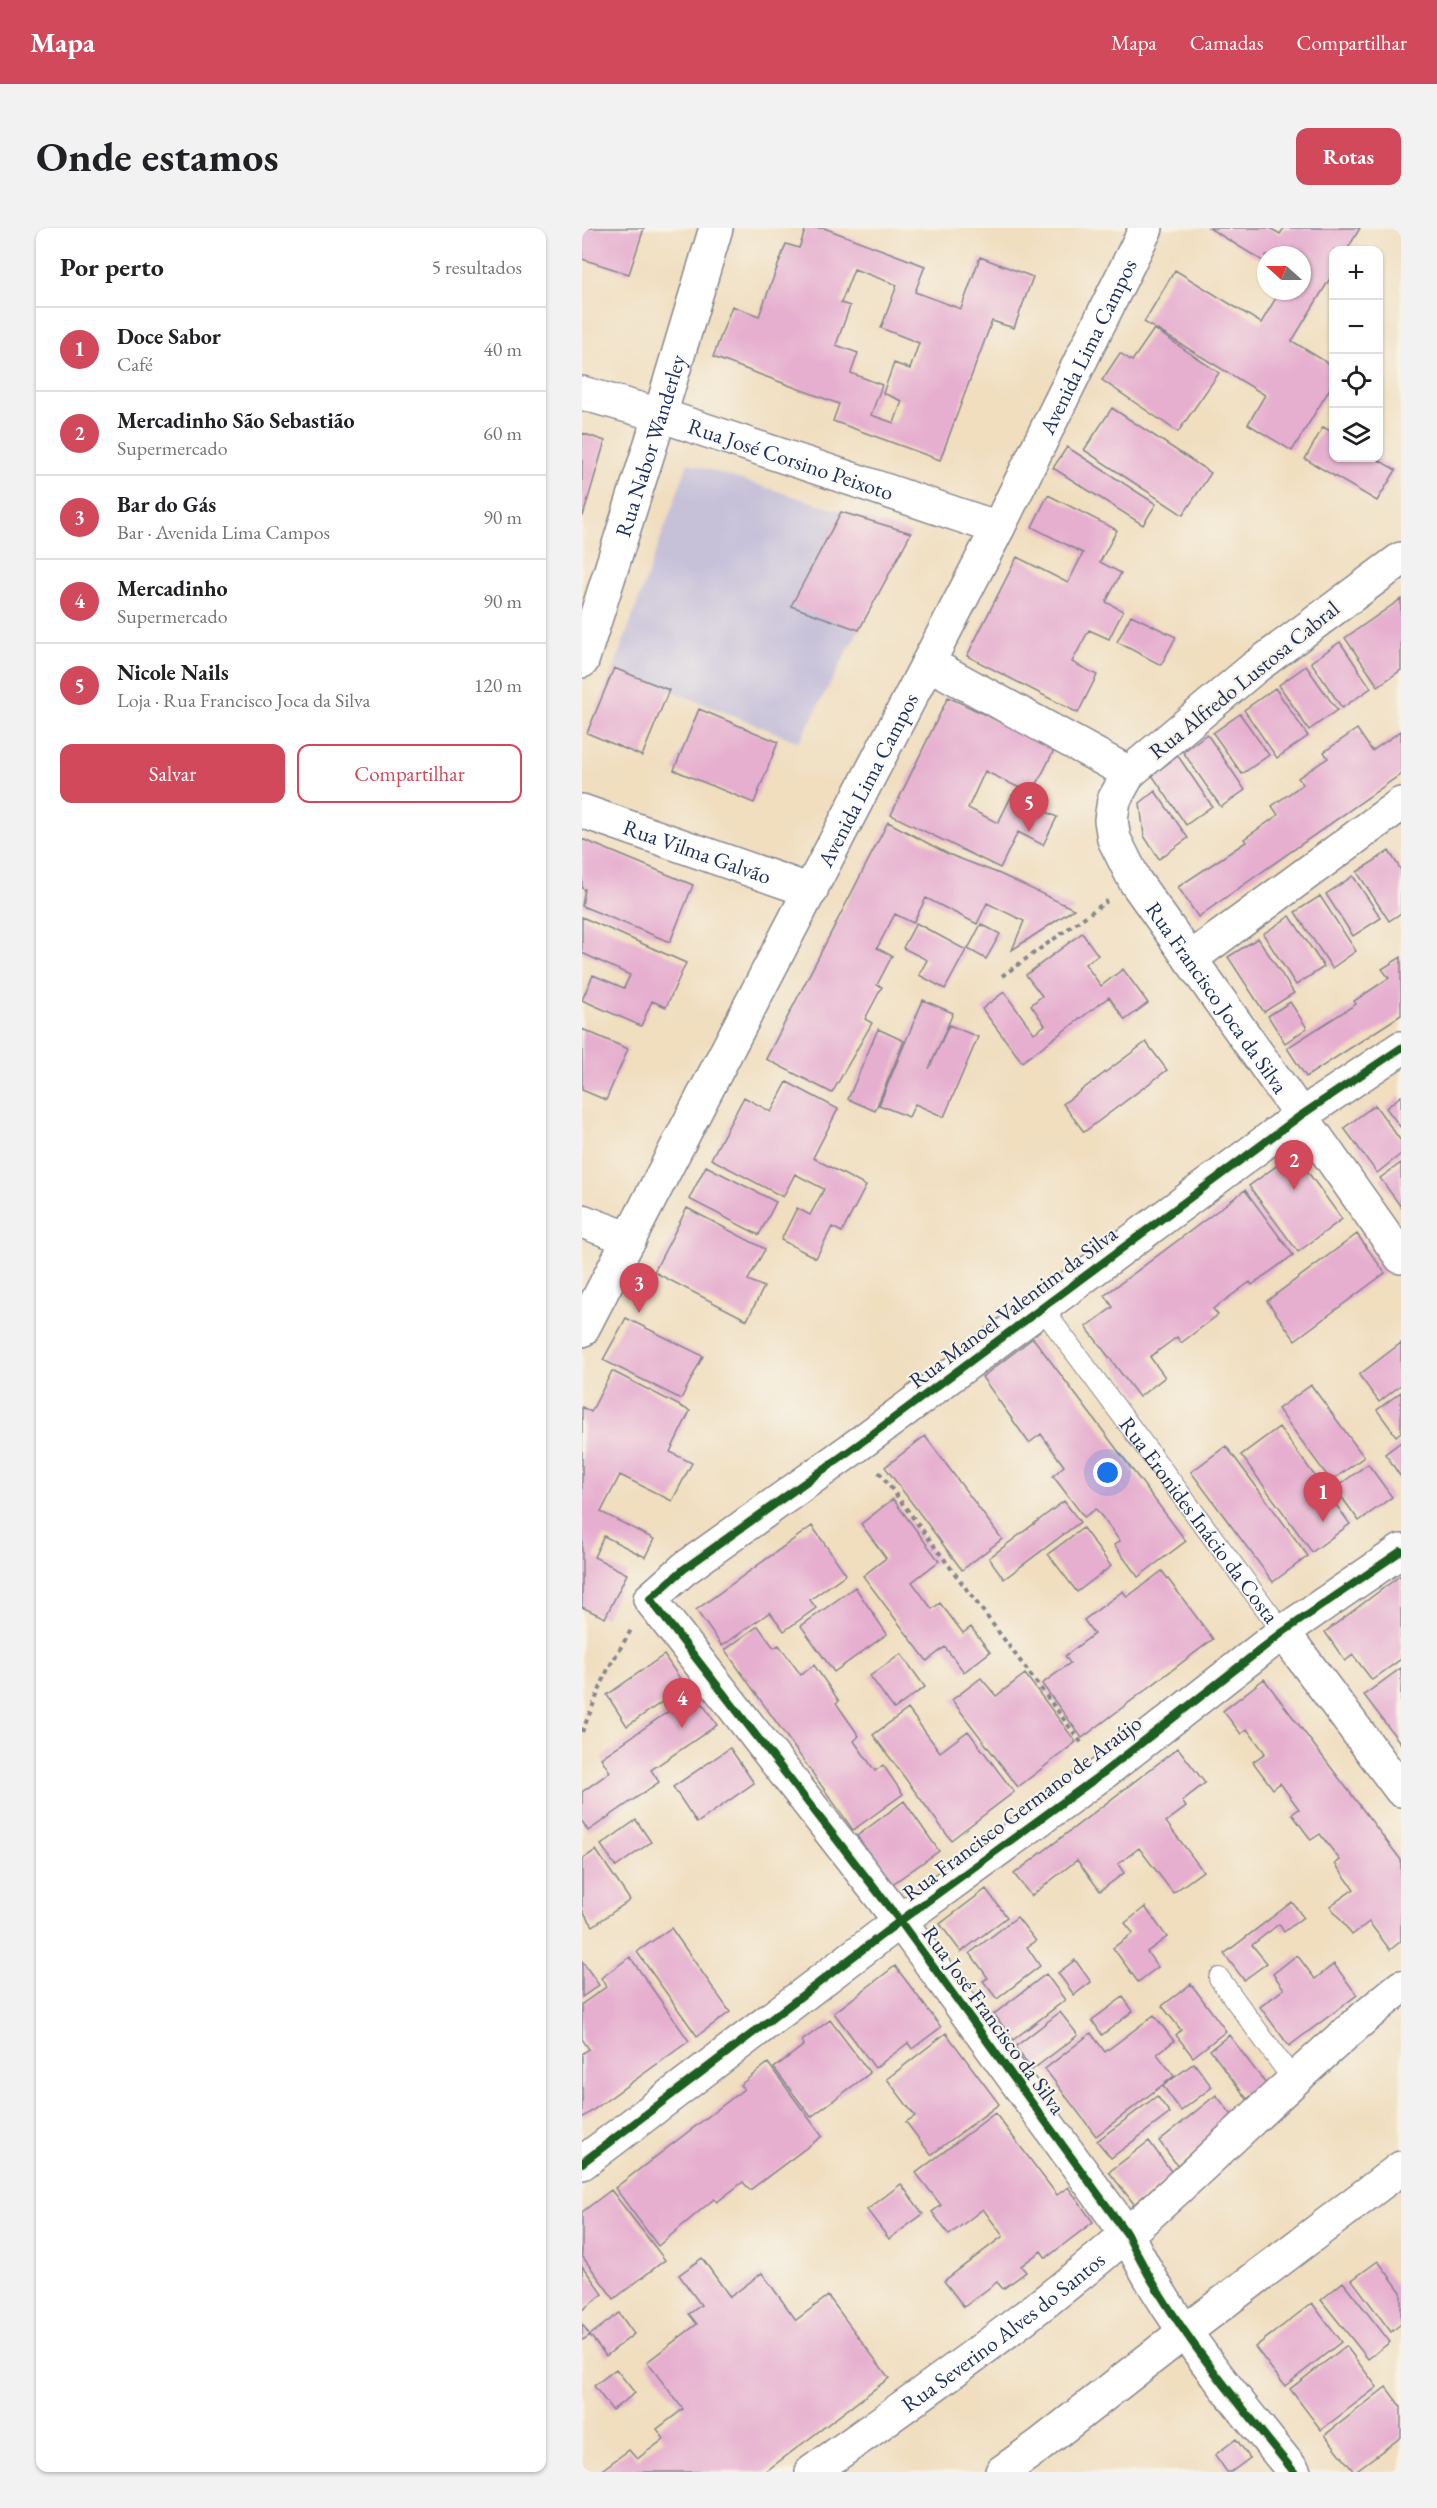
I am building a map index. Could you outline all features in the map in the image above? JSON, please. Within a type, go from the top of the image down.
[{"type":"street","name":"Rua Nabor Wanderley","points":[[582,661],[716,228]]},
{"type":"street","name":"Avenida Lima Campos","points":[[582,1330],[812,891],[998,528],[1146,228]]},
{"type":"street","name":"Rua José Corsino Peixoto","points":[[582,393],[660,415],[998,528]]},
{"type":"street","name":"Rua Alfredo Lustosa Cabral","points":[[1111,820],[1114,800],[1129,773],[1254,668],[1401,559]]},
{"type":"street","points":[[928,663],[1129,773]]},
{"type":"street","points":[[1190,959],[1401,804]]},
{"type":"street","name":"Rua Vilma Galvão","points":[[582,811],[812,891]]},
{"type":"street","name":"Rua Francisco Joca da Silva","points":[[1111,820],[1114,839],[1135,882],[1401,1257]]},
{"type":"street","name":"Rua Manoel Valentim da Silva","points":[[650,1599],[684,1569],[859,1444],[1300,1116],[1401,1048]]},
{"type":"street","points":[[582,1221],[630,1239]]},
{"type":"street","name":"Rua Francisco Germano de Araújo","points":[[582,2163],[900,1921],[1103,1773],[1283,1632],[1401,1551]]},
{"type":"street","name":"Rua José Francisco da Silva","points":[[650,1599],[900,1921],[1127,2234],[1143,2269],[1183,2332],[1293,2472]]},
{"type":"street","name":"Rua Eronides Inácio da Costa","points":[[1283,1632],[1401,1790]]},
{"type":"street","name":"Rua Severino Alves do Santos","points":[[812,2472],[1008,2329],[1127,2234],[1294,2081],[1401,1987]]},
{"type":"street","points":[[1002,2472],[1401,2168]]},
{"type":"lane","name":"Rua Eronides Inácio da Costa","points":[[1042,1308],[1283,1632]]},
{"type":"lane","points":[[1219,1978],[1294,2081]]},
{"type":"path","points":[[1002,976],[1135,882]]},
{"type":"path","points":[[859,1444],[1103,1773]]},
{"type":"path","points":[[582,1732],[608,1669],[650,1599]]},
{"type":"shaded area","points":[[688,463],[911,533],[799,742],[614,668]]},
{"type":"building","points":[[582,228],[644,228],[629,274],[582,259]]},
{"type":"building","points":[[806,228],[824,228],[925,266],[915,292],[961,309],[980,257],[1033,277],[1014,328],[992,321],[940,460],[833,421],[839,404],[713,357],[732,306],[759,316],[786,244],[799,248]],"holes":[[[854,269],[897,285],[881,328],[919,343],[910,369],[894,363],[883,393],[902,401],[894,423],[871,415],[882,385],[851,373],[858,353],[836,345],[850,306],[841,303]]]},
{"type":"building","points":[[1209,228],[1270,228],[1280,234],[1284,228],[1360,228],[1349,246],[1329,246],[1329,280],[1292,341],[1329,364],[1329,390],[1292,451],[1248,424],[1265,395],[1144,322],[1175,270],[1261,323],[1275,300],[1311,300],[1311,246],[1257,246],[1257,257]]},
{"type":"building","points":[[1154,329],[1219,373],[1178,432],[1102,380],[1120,353],[1132,361]]},
{"type":"building","points":[[1112,408],[1211,473],[1183,515],[1084,450]]},
{"type":"building","points":[[1323,427],[1329,430],[1329,462],[1382,462],[1396,470],[1377,501],[1305,459]]},
{"type":"building","points":[[582,433],[605,441],[583,516],[582,516]]},
{"type":"building","points":[[1067,447],[1156,504],[1143,525],[1053,468]]},
{"type":"building","points":[[1048,495],[1117,530],[1100,562],[1121,573],[1106,602],[1123,611],[1109,639],[1089,630],[1072,662],[1097,675],[1078,713],[967,656],[1017,557],[1068,583],[1083,553],[1032,527]]},
{"type":"building","points":[[841,512],[911,533],[859,630],[791,606]]},
{"type":"building","points":[[1401,599],[1401,670],[1378,686],[1345,638]]},
{"type":"building","points":[[1131,615],[1176,637],[1161,665],[1117,642]]},
{"type":"building","points":[[1340,642],[1371,688],[1342,708],[1311,662]]},
{"type":"building","points":[[1306,666],[1337,710],[1309,730],[1279,685]]},
{"type":"building","points":[[614,668],[669,690],[642,756],[587,733]]},
{"type":"building","points":[[1275,688],[1308,736],[1277,758],[1244,710]]},
{"type":"building","points":[[948,697],[1055,748],[1032,794],[985,771],[968,808],[998,823],[1012,795],[1057,817],[1043,845],[1018,832],[1000,868],[891,815]]},
{"type":"building","points":[[699,709],[778,742],[754,803],[674,770]]},
{"type":"building","points":[[1240,714],[1269,755],[1242,774],[1213,733]]},
{"type":"building","points":[[1357,729],[1372,751],[1401,731],[1401,774],[1198,917],[1178,887],[1246,842],[1244,839],[1278,815],[1272,806],[1303,784],[1298,778],[1328,758],[1324,752]]},
{"type":"building","points":[[1207,734],[1245,790],[1221,807],[1183,752]]},
{"type":"building","points":[[1178,756],[1212,806],[1186,825],[1152,775]]},
{"type":"building","points":[[1155,791],[1188,838],[1159,859],[1144,836],[1140,803]]},
{"type":"building","points":[[888,822],[948,854],[1000,874],[1074,909],[1012,950],[1024,921],[987,903],[977,924],[926,898],[913,923],[895,914],[877,948],[892,956],[877,985],[882,987],[865,1019],[872,1023],[832,1093],[766,1059]]},
{"type":"building","points":[[582,839],[693,885],[670,942],[582,906],[585,889],[582,888]]},
{"type":"building","points":[[1389,851],[1401,870],[1401,913],[1389,921],[1357,872]]},
{"type":"building","points":[[1353,876],[1381,918],[1353,936],[1326,894]]},
{"type":"building","points":[[1320,896],[1356,951],[1332,968],[1295,912]]},
{"type":"building","points":[[1290,916],[1324,967],[1296,985],[1263,934]]},
{"type":"building","points":[[582,917],[686,963],[666,1007],[652,1001],[641,1026],[582,1000],[593,975],[624,988],[630,975],[582,953]]},
{"type":"building","points":[[916,923],[966,950],[945,989],[919,975],[927,960],[903,948]]},
{"type":"building","points":[[981,924],[1000,934],[986,959],[968,949]]},
{"type":"building","points":[[1082,933],[1098,955],[1085,964],[1101,986],[1123,969],[1148,1003],[1125,1020],[1109,997],[1022,1062],[982,1009],[1004,992],[1034,1033],[1045,1025],[1031,1005],[1042,996],[1026,975]]},
{"type":"building","points":[[1258,938],[1294,993],[1264,1012],[1228,957]]},
{"type":"building","points":[[1401,957],[1401,1015],[1306,1077],[1287,1048],[1356,1004],[1354,1001],[1389,978],[1382,969]]},
{"type":"building","points":[[923,1000],[953,1013],[929,1069],[949,1025],[978,1037],[944,1117],[915,1104],[909,1117],[879,1105]]},
{"type":"building","points":[[1290,1002],[1307,1028],[1285,1043],[1268,1016]]},
{"type":"building","points":[[582,1029],[628,1049],[606,1100],[582,1090]]},
{"type":"building","points":[[878,1029],[904,1041],[875,1111],[848,1099]]},
{"type":"building","points":[[1146,1042],[1167,1070],[1084,1132],[1063,1104]]},
{"type":"building","points":[[787,1082],[838,1109],[813,1158],[866,1186],[842,1232],[832,1227],[816,1258],[781,1240],[797,1208],[810,1215],[824,1189],[795,1174],[783,1197],[711,1159],[744,1097],[771,1112]]},
{"type":"building","points":[[1401,1096],[1401,1128],[1386,1108]]},
{"type":"building","points":[[1375,1105],[1401,1141],[1401,1154],[1377,1173],[1344,1128]]},
{"type":"building","points":[[1294,1153],[1342,1219],[1298,1252],[1249,1186]]},
{"type":"building","points":[[1401,1163],[1401,1207],[1380,1178]]},
{"type":"building","points":[[706,1166],[776,1202],[759,1235],[689,1199]]},
{"type":"building","points":[[1245,1190],[1293,1255],[1252,1285],[1250,1282],[1213,1309],[1218,1315],[1181,1343],[1177,1337],[1150,1357],[1165,1377],[1139,1397],[1086,1327],[1113,1307],[1105,1295]]},
{"type":"building","points":[[687,1208],[765,1249],[748,1280],[764,1287],[747,1320],[654,1272]]},
{"type":"building","points":[[1357,1234],[1385,1273],[1295,1340],[1267,1301]]},
{"type":"building","points":[[626,1318],[703,1356],[681,1399],[603,1360]]},
{"type":"building","points":[[1033,1338],[1186,1541],[1138,1577],[1114,1545],[1120,1541],[1096,1509],[1084,1517],[1053,1476],[1064,1466],[1041,1434],[1029,1443],[982,1377]]},
{"type":"building","points":[[1401,1343],[1401,1385],[1379,1402],[1359,1375]]},
{"type":"building","points":[[612,1371],[690,1411],[670,1452],[692,1463],[672,1501],[620,1475],[601,1512],[654,1539],[645,1557],[604,1536],[594,1557],[627,1574],[605,1618],[582,1607],[582,1407],[591,1412]]},
{"type":"building","points":[[1311,1385],[1364,1457],[1331,1481],[1278,1409]]},
{"type":"building","points":[[1401,1392],[1401,1432],[1396,1436],[1377,1410]]},
{"type":"building","points":[[1279,1427],[1350,1524],[1312,1552],[1241,1455]]},
{"type":"building","points":[[925,1436],[1002,1539],[962,1570],[885,1467]]},
{"type":"building","points":[[1401,1442],[1401,1477],[1385,1454]]},
{"type":"building","points":[[1226,1446],[1308,1556],[1273,1582],[1191,1472]]},
{"type":"building","points":[[1368,1464],[1392,1497],[1359,1521],[1335,1488]]},
{"type":"building","points":[[893,1499],[939,1561],[912,1582],[932,1609],[940,1603],[963,1633],[971,1627],[990,1652],[964,1672],[945,1647],[927,1661],[863,1576],[886,1558],[861,1524]]},
{"type":"building","points":[[1064,1501],[1080,1522],[1004,1579],[989,1558]]},
{"type":"building","points":[[812,1526],[846,1574],[810,1600],[816,1608],[784,1631],[770,1612],[722,1646],[696,1610]]},
{"type":"building","points":[[1083,1528],[1111,1566],[1077,1592],[1048,1554]]},
{"type":"building","points":[[1162,1571],[1213,1639],[1082,1738],[1042,1684],[1070,1663],[1065,1656],[1094,1634],[1084,1620],[1123,1591],[1127,1597]]},
{"type":"building","points":[[1401,1575],[1401,1659],[1372,1680],[1353,1655],[1345,1661],[1325,1632]]},
{"type":"building","points":[[855,1587],[887,1634],[834,1672],[801,1626]]},
{"type":"building","points":[[758,1626],[774,1648],[779,1645],[801,1675],[814,1665],[839,1701],[836,1703],[859,1736],[854,1741],[875,1771],[883,1765],[903,1794],[853,1830],[725,1650]]},
{"type":"building","points":[[901,1654],[925,1687],[894,1709],[870,1676]]},
{"type":"building","points":[[664,1655],[685,1686],[627,1726],[607,1695]]},
{"type":"building","points":[[1401,1668],[1401,1744],[1364,1695]]},
{"type":"building","points":[[1025,1674],[1076,1742],[1018,1787],[952,1700],[981,1678],[996,1696]]},
{"type":"building","points":[[1264,1679],[1401,1860],[1401,1941],[1390,1950],[1369,1922],[1352,1935],[1330,1906],[1354,1889],[1335,1864],[1340,1860],[1320,1834],[1311,1840],[1292,1814],[1299,1809],[1280,1783],[1273,1789],[1253,1762],[1265,1753],[1247,1729],[1241,1734],[1223,1711]]},
{"type":"building","points":[[695,1693],[717,1725],[651,1770],[659,1782],[588,1831],[582,1821],[582,1792],[610,1772],[601,1758]]},
{"type":"building","points":[[908,1709],[940,1752],[968,1731],[1014,1792],[951,1840],[873,1735]]},
{"type":"building","points":[[730,1748],[754,1783],[697,1823],[673,1787]]},
{"type":"building","points":[[1178,1748],[1205,1783],[1182,1801],[1186,1807],[1166,1822],[1203,1871],[1173,1893],[1139,1848],[1118,1864],[1124,1873],[1100,1891],[1077,1860],[1031,1896],[1014,1874]]},
{"type":"building","points":[[904,1801],[939,1851],[891,1885],[857,1836]]},
{"type":"building","points":[[636,1820],[651,1842],[616,1867],[601,1845]]},
{"type":"building","points":[[596,1850],[630,1900],[593,1926],[582,1910],[582,1859]]},
{"type":"building","points":[[986,1889],[1007,1917],[961,1952],[940,1924]]},
{"type":"building","points":[[1292,1902],[1303,1917],[1284,1932],[1279,1924],[1252,1945],[1267,1963],[1244,1980],[1224,1954]]},
{"type":"building","points":[[1145,1907],[1167,1937],[1147,1952],[1158,1967],[1138,1982],[1113,1948],[1133,1933],[1125,1923]]},
{"type":"building","points":[[1017,1917],[1036,1941],[1027,1947],[1040,1966],[997,1999],[983,1981],[988,1978],[970,1953]]},
{"type":"building","points":[[671,1928],[730,2012],[697,2036],[637,1952]]},
{"type":"building","points":[[1297,1955],[1315,1979],[1334,1964],[1357,1995],[1289,2046],[1260,2007],[1284,1989],[1273,1974]]},
{"type":"building","points":[[630,1957],[689,2041],[582,2118],[582,2054],[589,2049],[582,2039],[582,2004],[606,1987],[601,1978]]},
{"type":"building","points":[[1075,1960],[1091,1982],[1074,1995],[1058,1973]]},
{"type":"building","points":[[582,1961],[599,1985],[582,1997]]},
{"type":"building","points":[[895,1966],[941,2027],[912,2049],[908,2043],[875,2068],[834,2013]]},
{"type":"building","points":[[1046,1974],[1065,2000],[1013,2040],[994,2014]]},
{"type":"building","points":[[1191,1984],[1226,2031],[1193,2057],[1176,2035],[1181,2030],[1162,2006]]},
{"type":"building","points":[[1123,1997],[1133,2011],[1102,2035],[1092,2020]]},
{"type":"building","points":[[1060,2012],[1078,2035],[1032,2070],[1015,2047]]},
{"type":"building","points":[[1154,2015],[1174,2041],[1157,2054],[1174,2076],[1096,2136],[1045,2069],[1091,2033],[1105,2052]]},
{"type":"building","points":[[830,2020],[870,2073],[811,2117],[774,2068],[804,2045],[802,2041]]},
{"type":"building","points":[[946,2033],[999,2104],[931,2155],[906,2122],[915,2116],[887,2079]]},
{"type":"building","points":[[1229,2035],[1266,2084],[1247,2099],[1210,2050]]},
{"type":"building","points":[[768,2063],[822,2136],[750,2190],[743,2182],[717,2202],[714,2199],[658,2246],[615,2188],[744,2089],[740,2085]]},
{"type":"building","points":[[1194,2063],[1212,2087],[1181,2111],[1163,2086]]},
{"type":"building","points":[[1216,2095],[1236,2120],[1177,2165],[1159,2141]]},
{"type":"building","points":[[1157,2096],[1170,2113],[1111,2158],[1097,2141]]},
{"type":"building","points":[[995,2113],[1057,2195],[1068,2187],[1093,2222],[1046,2258],[1041,2251],[1021,2266],[1026,2272],[1003,2289],[997,2282],[964,2307],[944,2281],[1003,2236],[983,2209],[949,2235],[932,2212],[941,2205],[916,2173]]},
{"type":"building","points":[[1149,2141],[1173,2174],[1134,2204],[1109,2172]]},
{"type":"building","points":[[901,2184],[923,2214],[889,2239],[867,2210]]},
{"type":"building","points":[[611,2190],[665,2260],[614,2299],[582,2256],[582,2212]]},
{"type":"building","points":[[702,2258],[730,2297],[762,2273],[796,2320],[828,2296],[889,2378],[765,2472],[599,2472],[629,2450],[637,2459],[664,2439],[657,2429],[683,2409],[647,2362],[697,2324],[689,2314],[701,2305],[679,2275]]},
{"type":"building","points":[[1378,2261],[1401,2292],[1401,2324],[1391,2332],[1352,2280]]},
{"type":"building","points":[[582,2266],[603,2294],[582,2310]]},
{"type":"building","points":[[1343,2282],[1390,2342],[1368,2359],[1321,2300]]},
{"type":"building","points":[[1312,2303],[1341,2342],[1285,2386],[1255,2347]]},
{"type":"building","points":[[619,2313],[634,2334],[606,2356],[590,2335]]},
{"type":"building","points":[[582,2324],[590,2335],[582,2341]]},
{"type":"building","points":[[1346,2346],[1377,2387],[1321,2430],[1290,2389]]},
{"type":"building","points":[[616,2369],[635,2393],[612,2410],[594,2386]]},
{"type":"building","points":[[1386,2387],[1401,2407],[1401,2437],[1354,2472],[1325,2435]]},
{"type":"building","points":[[1236,2439],[1250,2458],[1231,2472],[1227,2472],[1215,2455]]},
{"type":"cycle path","points":[[1294,2472],[1203,2358],[1162,2298],[1127,2234],[900,1921],[650,1599],[684,1569],[859,1444],[1300,1116],[1401,1048]]},
{"type":"cycle path","points":[[582,2163],[900,1921],[1103,1773],[1283,1632],[1401,1551]]},
{"type":"place","name":"Nicole Nails","points":[[1029,832]]},
{"type":"place","name":"Mercadinho São Sebastião","points":[[1294,1190]]},
{"type":"place","name":"Bar do Gás","points":[[639,1313]]},
{"type":"place","name":"Doce Sabor","points":[[1323,1522]]},
{"type":"place","name":"Mercadinho","points":[[682,1728]]}]
